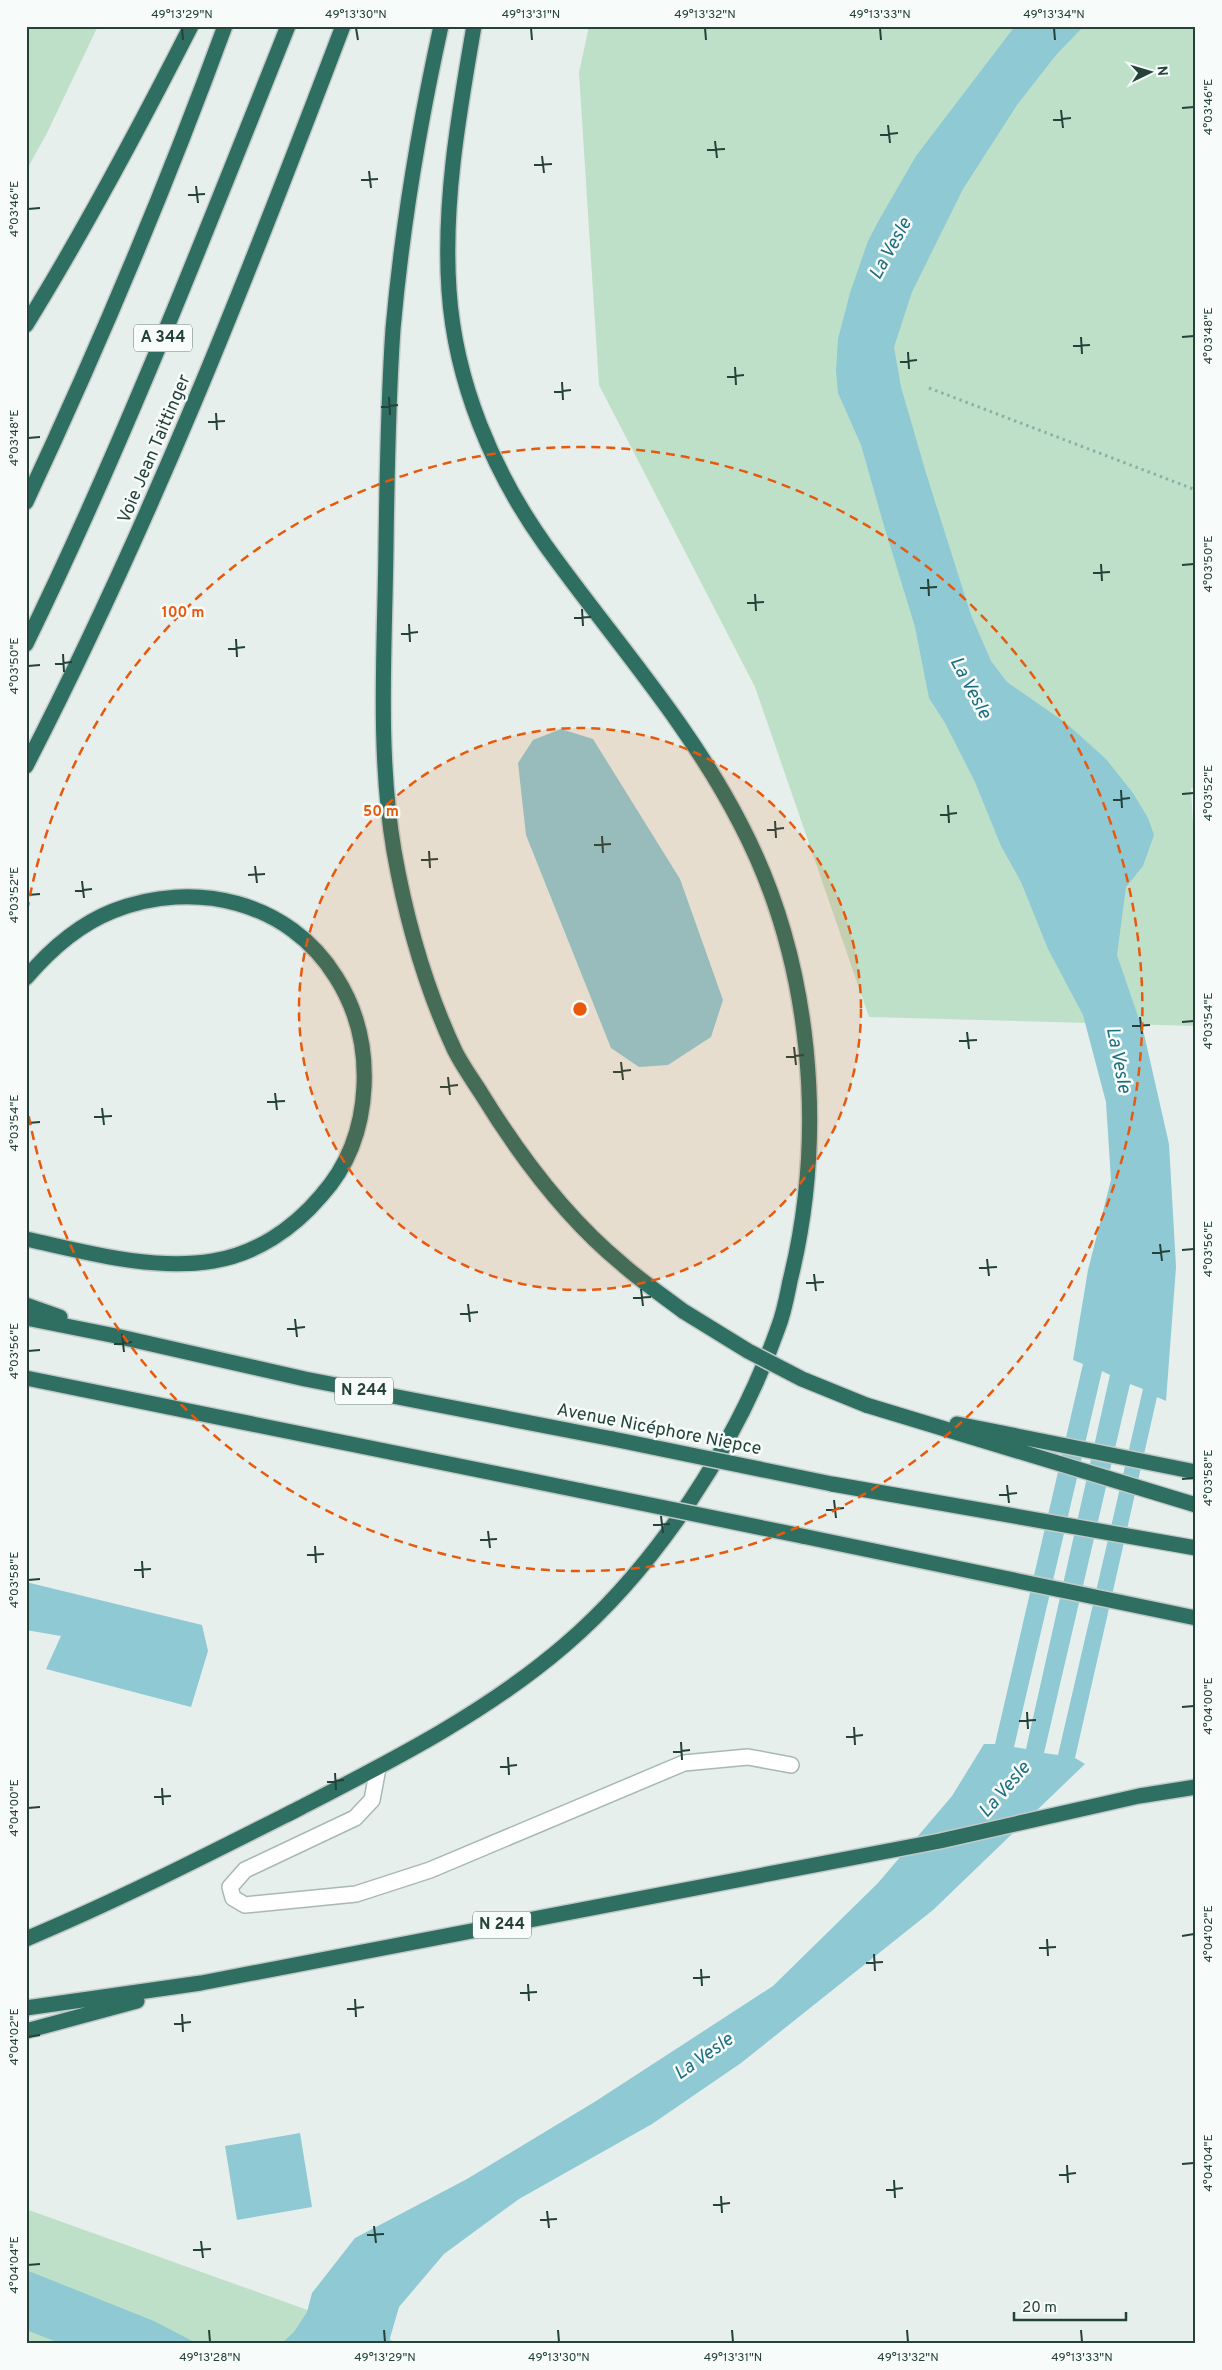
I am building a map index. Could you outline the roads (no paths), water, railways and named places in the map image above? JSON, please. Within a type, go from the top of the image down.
[{"type":"highway","points":[[26,325],[120,164],[191,26]]},
{"type":"highway","points":[[26,502],[105,326],[201,91],[225,26]]},
{"type":"highway","name":"Voie Jean Taittinger","points":[[26,644],[63,568],[159,349],[288,26]]},
{"type":"highway","name":"Voie Jean Taittinger","points":[[26,766],[78,664],[136,539],[197,400],[254,260],[343,26]]},
{"type":"highway","points":[[441,26],[423,109],[406,217],[392,348],[387,443],[384,706],[387,780],[394,850],[408,918],[429,987],[456,1053],[494,1116],[537,1175],[578,1222],[620,1263],[683,1311],[748,1351],[787,1371],[866,1405],[1196,1505]]},
{"type":"highway","points":[[26,1938],[202,1858],[378,1768],[492,1701],[566,1645],[636,1576],[673,1525],[737,1425],[780,1325],[799,1244],[808,1173],[810,1106],[807,1056],[785,937],[764,874],[714,775],[679,722],[545,544],[516,500],[476,416],[464,380],[456,342],[449,290],[449,233],[456,128],[474,26]]},
{"type":"highway","points":[[26,978],[54,948],[81,928],[111,911],[138,902],[169,897],[196,896],[220,898],[265,912],[289,927],[312,945],[330,967],[345,991],[362,1043],[364,1072],[363,1104],[358,1132],[345,1163],[332,1184],[291,1227],[246,1252],[212,1261],[177,1263],[137,1261],[26,1238]]},
{"type":"highway","name":"N 244","points":[[26,1305],[116,1336]]},
{"type":"highway","points":[[26,1318],[116,1336]]},
{"type":"highway","name":"Avenue Nicéphore Niepce","points":[[116,1336],[305,1379],[832,1484],[1196,1548]]},
{"type":"highway","points":[[26,1378],[582,1490],[1196,1618]]},
{"type":"highway","points":[[866,1405],[1196,1472]]},
{"type":"highway","name":"N 244","points":[[26,2008],[201,1984],[940,1841],[1140,1796],[1196,1787]]},
{"type":"highway","points":[[26,2031],[201,1984]]},
{"type":"lane","points":[[378,1768],[372,1800],[355,1818],[245,1870],[230,1887],[233,1898],[245,1905],[356,1894],[430,1870],[684,1763],[748,1757],[791,1765]]},
{"type":"water","name":"La Vesle","points":[[1015,26],[1084,26],[1056,55],[1017,105],[963,189],[912,292],[894,347],[901,387],[926,473],[971,615],[991,661],[1007,682],[1066,723],[1106,759],[1133,793],[1148,818],[1154,835],[1143,866],[1126,887],[1117,955],[1144,1034],[1169,1144],[1176,1267],[1166,1401],[1157,1397],[1075,1758],[1085,1764],[933,1910],[741,2063],[652,2124],[519,2199],[444,2254],[399,2307],[390,2338],[391,2344],[281,2344],[294,2332],[307,2312],[312,2293],[355,2238],[467,2179],[596,2101],[773,1986],[878,1883],[952,1796],[984,1744],[995,1744],[1083,1364],[1073,1360],[1088,1270],[1111,1180],[1106,1102],[1083,1015],[1048,949],[1021,882],[1001,846],[975,782],[945,723],[929,698],[915,627],[861,445],[838,393],[836,371],[838,339],[850,293],[868,241],[916,156]],"holes":[[[1102,1371],[1110,1375],[1026,1749],[1014,1747]],[[1130,1384],[1143,1389],[1058,1755],[1044,1753]]]},
{"type":"water","points":[[561,729],[593,739],[680,879],[723,1000],[711,1037],[668,1065],[639,1067],[611,1048],[526,835],[518,763],[533,740]]},
{"type":"water","points":[[26,1582],[202,1625],[208,1651],[191,1707],[46,1669],[61,1636],[26,1630]]},
{"type":"water","points":[[300,2133],[312,2207],[237,2220],[225,2146]]},
{"type":"water","points":[[26,2270],[154,2321],[198,2344],[62,2344],[26,2330]]}]
